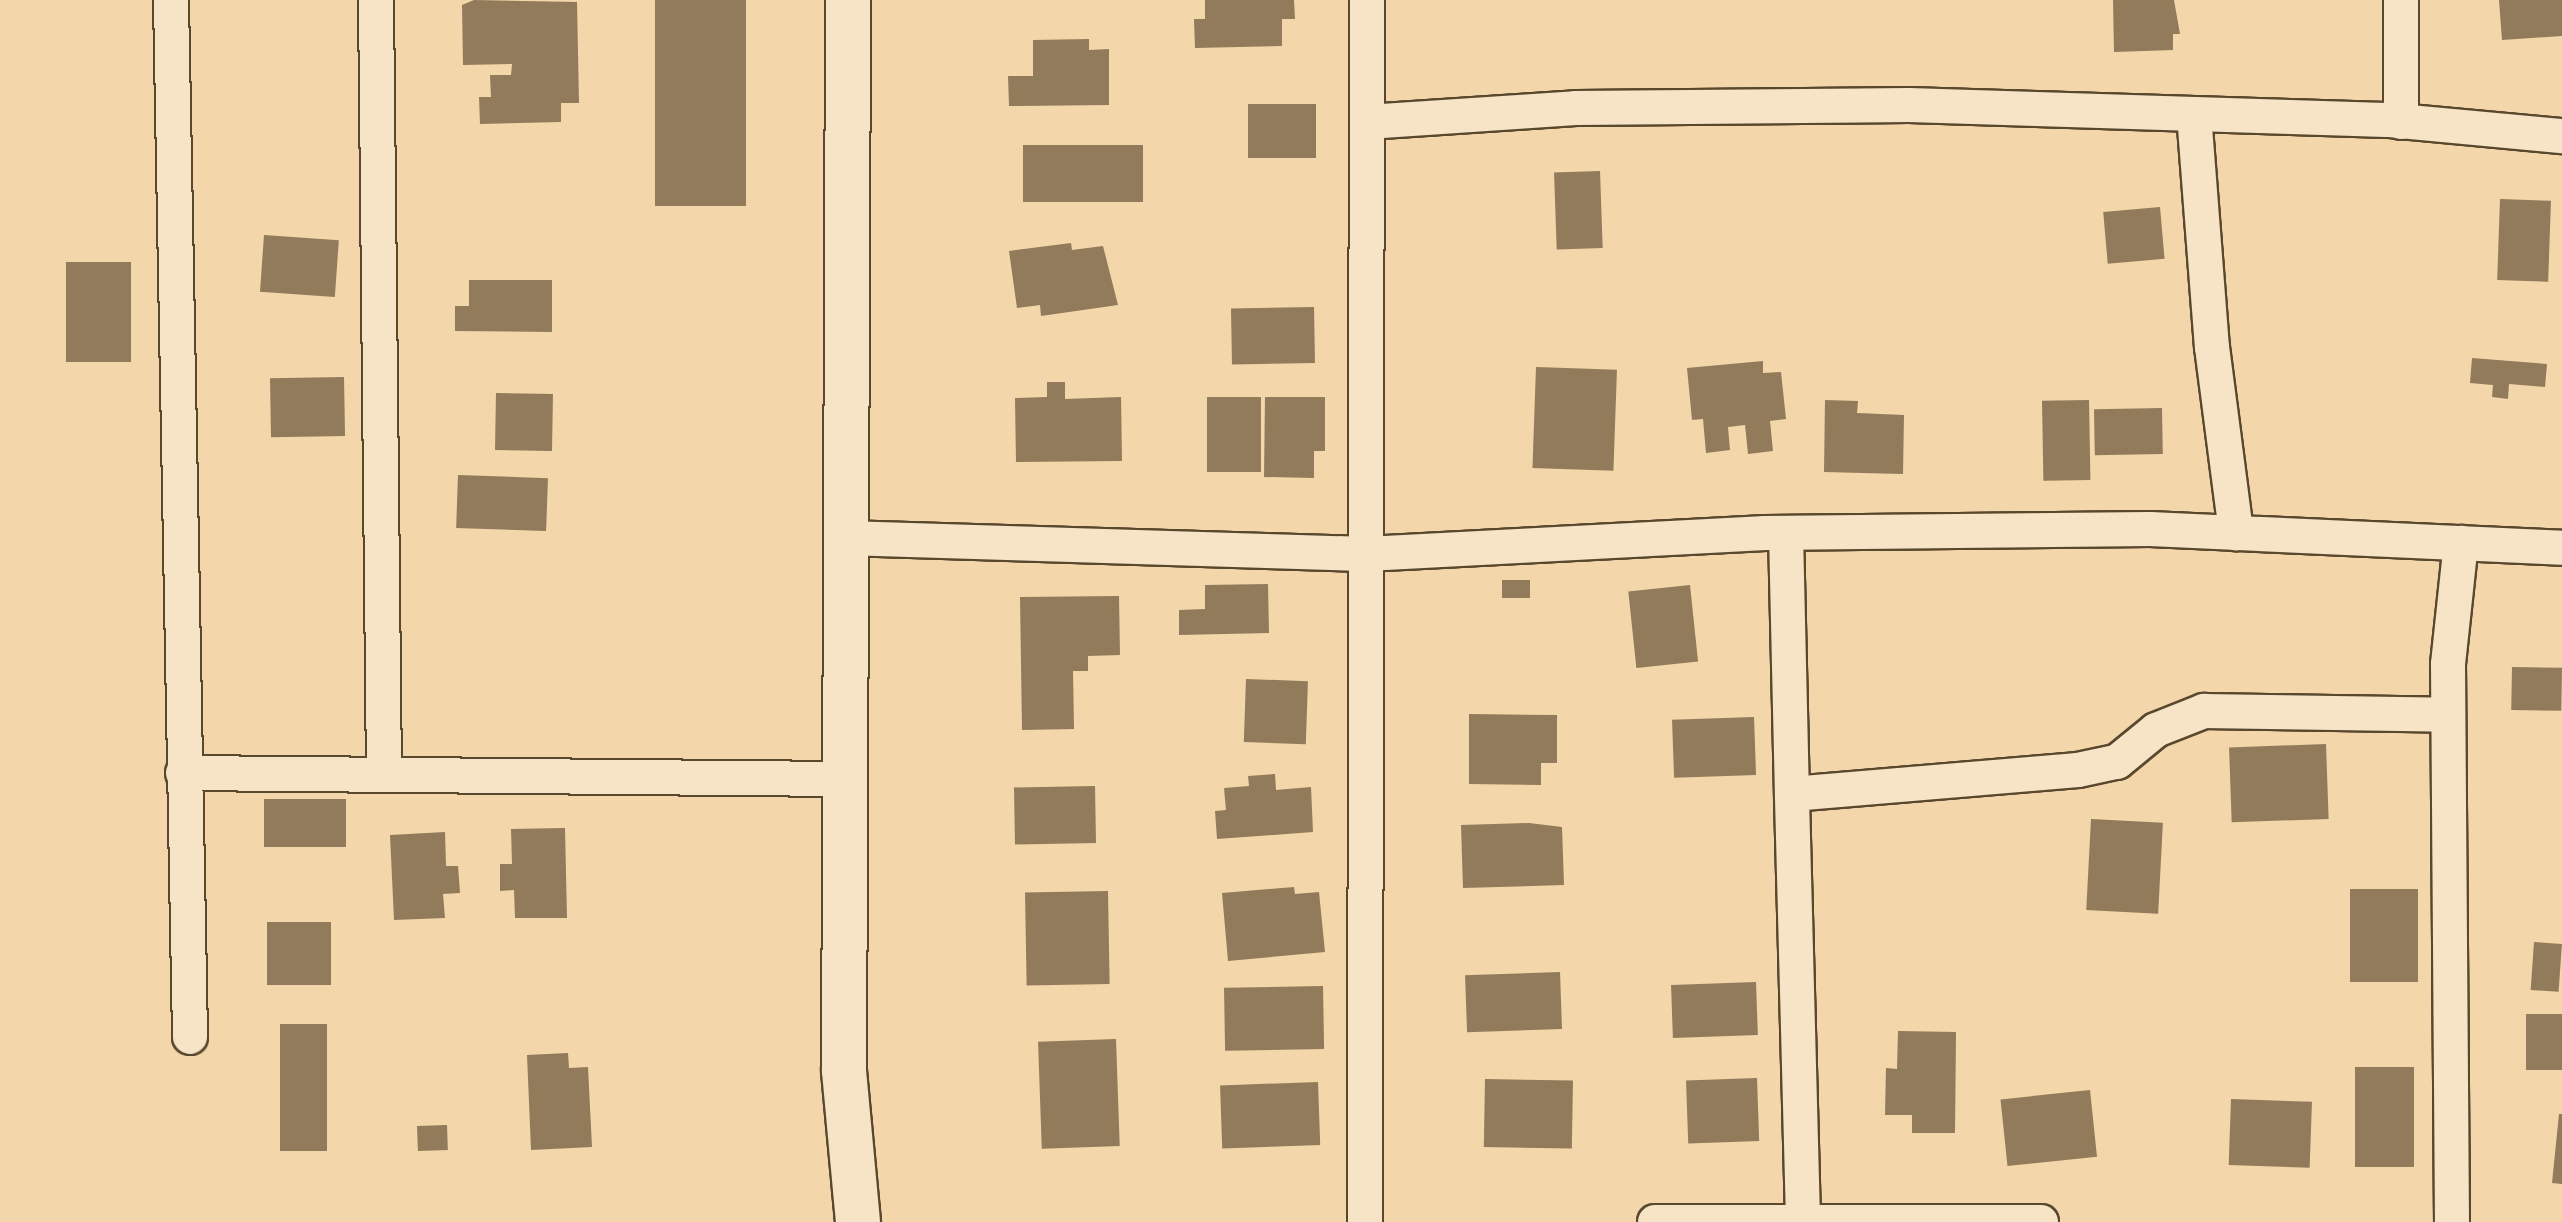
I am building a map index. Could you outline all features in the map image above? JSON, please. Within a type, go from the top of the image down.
[{"type":"street","points":[[171,0],[190,1037]]},
{"type":"street","points":[[376,0],[384,775]]},
{"type":"street","points":[[848,0],[844,1071],[858,1222]]},
{"type":"street","points":[[1365,1222],[1367,0]]},
{"type":"street","points":[[2401,0],[2401,122]]},
{"type":"street","points":[[1367,122],[1624,107],[1909,105],[2401,122],[2562,136]]},
{"type":"street","points":[[2194,114],[2212,347],[2236,533]]},
{"type":"street","points":[[845,538],[1366,554],[1786,533],[2236,533],[2562,548]]},
{"type":"street","points":[[1786,533],[1803,1219]]},
{"type":"street","points":[[2452,1222],[2448,715],[2461,543]]},
{"type":"street","points":[[1792,794],[2078,770],[2117,762],[2156,730],[2204,711],[2448,715]]},
{"type":"street","points":[[183,773],[845,779]]},
{"type":"street","points":[[1655,1222],[1803,1219],[2041,1222]]},
{"type":"building","points":[[474,0],[577,2],[579,103],[561,103],[561,122],[480,124],[479,97],[491,97],[490,75],[511,75],[512,64],[463,65],[462,5]]},
{"type":"building","points":[[655,0],[746,0],[746,206],[655,206]]},
{"type":"building","points":[[1205,0],[1294,0],[1295,19],[1282,19],[1282,46],[1195,48],[1194,19],[1205,19]]},
{"type":"building","points":[[2113,0],[2174,0],[2180,34],[2173,34],[2173,50],[2114,52]]},
{"type":"building","points":[[2499,0],[2562,0],[2562,36],[2502,40]]},
{"type":"building","points":[[1089,39],[1089,50],[1109,49],[1109,105],[1009,106],[1008,76],[1033,76],[1033,40]]},
{"type":"building","points":[[1248,104],[1316,104],[1316,158],[1248,158]]},
{"type":"building","points":[[1023,145],[1143,145],[1143,202],[1023,202]]},
{"type":"building","points":[[1600,171],[1603,248],[1557,250],[1554,173]]},
{"type":"building","points":[[2500,199],[2551,201],[2548,282],[2497,280]]},
{"type":"building","points":[[2160,207],[2165,259],[2108,264],[2103,212]]},
{"type":"building","points":[[264,235],[339,240],[335,297],[260,292]]},
{"type":"building","points":[[1071,243],[1072,250],[1103,246],[1118,305],[1041,316],[1040,305],[1017,308],[1009,251]]},
{"type":"building","points":[[66,262],[131,262],[131,362],[66,362]]},
{"type":"building","points":[[469,280],[552,280],[552,332],[455,331],[455,306],[469,306]]},
{"type":"building","points":[[1314,307],[1315,363],[1232,364],[1231,308]]},
{"type":"building","points":[[2472,358],[2547,364],[2545,387],[2509,384],[2508,399],[2492,397],[2493,385],[2470,383]]},
{"type":"building","points":[[1763,361],[1763,373],[1781,372],[1786,419],[1770,421],[1773,451],[1748,454],[1745,425],[1728,427],[1730,450],[1706,453],[1703,419],[1692,420],[1687,368]]},
{"type":"building","points":[[1536,367],[1617,370],[1613,471],[1532,468]]},
{"type":"building","points":[[344,377],[345,436],[271,437],[270,378]]},
{"type":"building","points":[[1047,382],[1065,382],[1065,399],[1121,397],[1122,461],[1016,462],[1015,398],[1047,397]]},
{"type":"building","points":[[496,393],[553,394],[552,451],[495,450]]},
{"type":"building","points":[[1207,397],[1261,397],[1261,472],[1207,472]]},
{"type":"building","points":[[1265,397],[1325,397],[1325,451],[1314,451],[1314,478],[1264,477]]},
{"type":"building","points":[[1825,400],[1858,401],[1857,413],[1904,415],[1903,474],[1824,472]]},
{"type":"building","points":[[2089,400],[2090,480],[2043,481],[2042,401]]},
{"type":"building","points":[[2162,408],[2163,454],[2095,455],[2094,409]]},
{"type":"building","points":[[458,475],[548,478],[546,531],[456,528]]},
{"type":"building","points":[[1502,580],[1530,580],[1530,598],[1502,598]]},
{"type":"building","points":[[1268,584],[1269,633],[1179,635],[1179,610],[1205,609],[1205,585]]},
{"type":"building","points":[[1690,585],[1698,662],[1636,668],[1628,591]]},
{"type":"building","points":[[1119,596],[1120,655],[1088,656],[1088,671],[1073,671],[1074,729],[1022,730],[1020,597]]},
{"type":"building","points":[[2512,667],[2562,668],[2561,711],[2511,710]]},
{"type":"building","points":[[1246,679],[1308,681],[1306,744],[1244,742]]},
{"type":"building","points":[[1469,714],[1557,715],[1557,763],[1541,763],[1541,785],[1469,784]]},
{"type":"building","points":[[1754,717],[1756,775],[1674,778],[1672,720]]},
{"type":"building","points":[[2326,744],[2329,819],[2232,822],[2229,747]]},
{"type":"building","points":[[1275,774],[1276,790],[1311,787],[1313,832],[1217,839],[1215,811],[1226,810],[1224,788],[1249,786],[1248,776]]},
{"type":"building","points":[[1095,786],[1096,843],[1015,844],[1014,787]]},
{"type":"building","points":[[264,799],[346,799],[346,847],[264,847]]},
{"type":"building","points":[[2091,819],[2163,823],[2158,914],[2086,910]]},
{"type":"building","points":[[1529,823],[1562,827],[1564,885],[1463,888],[1461,825]]},
{"type":"building","points":[[565,828],[567,918],[515,918],[514,890],[500,891],[500,864],[512,864],[511,829]]},
{"type":"building","points":[[445,832],[446,866],[458,866],[460,893],[443,894],[445,918],[394,920],[390,835]]},
{"type":"building","points":[[1294,887],[1295,894],[1319,892],[1325,952],[1228,961],[1222,893]]},
{"type":"building","points":[[2350,889],[2418,889],[2418,982],[2350,982]]},
{"type":"building","points":[[1108,891],[1110,984],[1027,985],[1025,892]]},
{"type":"building","points":[[267,922],[331,922],[331,985],[267,985]]},
{"type":"building","points":[[2534,942],[2562,944],[2559,992],[2531,990]]},
{"type":"building","points":[[1560,972],[1562,1029],[1467,1032],[1465,975]]},
{"type":"building","points":[[1756,982],[1758,1035],[1673,1038],[1671,985]]},
{"type":"building","points":[[1323,986],[1324,1049],[1225,1051],[1224,988]]},
{"type":"building","points":[[2526,1014],[2562,1014],[2562,1070],[2526,1070]]},
{"type":"building","points":[[280,1024],[327,1024],[327,1151],[280,1151]]},
{"type":"building","points":[[1898,1031],[1956,1032],[1955,1133],[1912,1133],[1912,1115],[1885,1115],[1886,1068],[1897,1069]]},
{"type":"building","points":[[1116,1039],[1120,1146],[1042,1149],[1038,1042]]},
{"type":"building","points":[[568,1053],[569,1068],[588,1067],[592,1147],[531,1150],[527,1055]]},
{"type":"building","points":[[2355,1067],[2414,1067],[2414,1167],[2355,1167]]},
{"type":"building","points":[[1757,1078],[1759,1141],[1688,1143],[1686,1080]]},
{"type":"building","points":[[1485,1079],[1573,1081],[1572,1149],[1484,1147]]},
{"type":"building","points":[[1318,1082],[1320,1145],[1222,1148],[1220,1085]]},
{"type":"building","points":[[2090,1090],[2097,1157],[2007,1166],[2000,1099]]},
{"type":"building","points":[[2231,1099],[2312,1102],[2310,1168],[2229,1165]]},
{"type":"building","points":[[2559,1114],[2562,1114],[2562,1184],[2552,1183]]},
{"type":"building","points":[[447,1125],[448,1150],[418,1151],[417,1126]]}]
